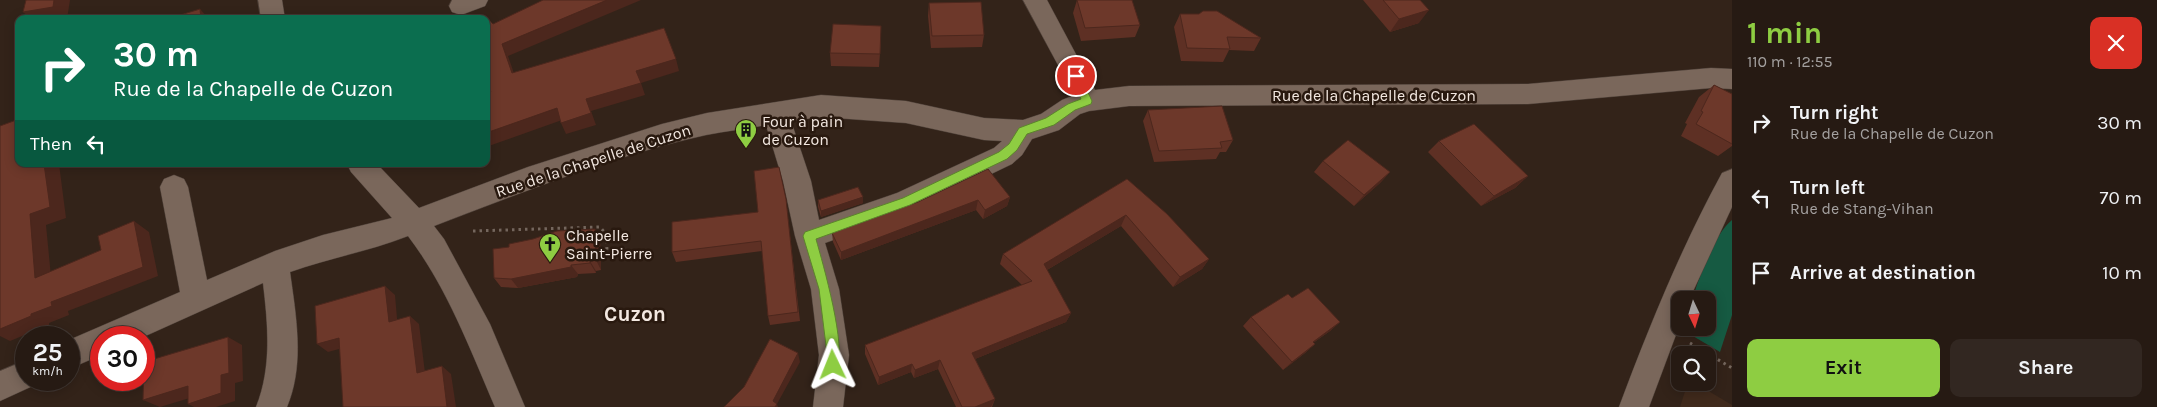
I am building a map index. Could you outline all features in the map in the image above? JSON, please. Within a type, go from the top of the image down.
[{"type":"street","points":[[270,0],[272,15]]},
{"type":"street","points":[[1035,0],[1070,64],[1087,101]]},
{"type":"street","name":"Rue de la Chapelle de Cuzon","points":[[133,326],[275,264],[421,232],[528,179],[662,135],[707,124],[775,113],[822,106],[874,109],[941,118],[984,129],[1023,131],[1050,122],[1071,107],[1087,101],[1129,96],[1528,94],[1711,78],[1732,80]]},
{"type":"street","points":[[775,113],[797,181],[809,236],[825,289],[834,355],[828,407]]},
{"type":"street","points":[[809,236],[906,202],[1003,156],[1013,147],[1023,131]]},
{"type":"street","points":[[363,167],[421,232],[479,334],[510,407]]},
{"type":"street","points":[[1634,407],[1662,330],[1713,215],[1732,181]]},
{"type":"street","points":[[174,187],[196,297]]},
{"type":"street","points":[[271,407],[278,390],[282,370],[281,326],[275,264]]},
{"type":"street","points":[[0,386],[15,379]]},
{"type":"path","points":[[421,232],[600,227],[606,234],[606,251]]},
{"type":"path","points":[[1662,330],[1709,352],[1732,368]]},
{"type":"shaded area","points":[[1685,391],[1708,391],[1732,405],[1732,407],[1680,407]]},
{"type":"green space","points":[[1732,220],[1732,315],[1720,352],[1716,350],[1716,346],[1710,346],[1693,336],[1716,336],[1716,291],[1695,291],[1713,246],[1725,227]]},
{"type":"building","points":[[26,0],[54,0],[53,7],[23,12]]},
{"type":"building","points":[[543,0],[607,0],[502,44],[512,73],[664,28],[676,59],[636,71],[641,83],[586,99],[591,113],[561,123],[557,108],[490,132],[490,21],[493,24]]},
{"type":"building","points":[[1077,0],[1132,0],[1140,25],[1085,28]]},
{"type":"building","points":[[1383,0],[1420,0],[1429,10],[1399,19]]},
{"type":"building","points":[[981,2],[984,35],[932,36],[929,3]]},
{"type":"building","points":[[200,9],[201,15],[180,15]]},
{"type":"building","points":[[1203,11],[1217,11],[1261,38],[1227,37],[1230,49],[1187,48],[1180,14],[1199,14]]},
{"type":"building","points":[[833,24],[881,26],[880,54],[830,53]]},
{"type":"building","points":[[1714,85],[1732,94],[1732,144],[1696,124]]},
{"type":"building","points":[[1222,106],[1233,140],[1220,142],[1222,148],[1159,151],[1148,110]]},
{"type":"building","points":[[15,120],[15,167],[44,167],[50,207],[30,214],[35,278],[101,250],[98,236],[134,221],[143,267],[51,302],[52,306],[0,329],[0,126]]},
{"type":"building","points":[[1474,124],[1528,176],[1494,196],[1439,141]]},
{"type":"building","points":[[1348,140],[1390,172],[1364,195],[1323,161]]},
{"type":"building","points":[[779,167],[786,199],[798,312],[768,316],[761,241],[672,252],[672,222],[758,212],[754,171]]},
{"type":"building","points":[[988,169],[1010,197],[985,210],[978,200],[841,252],[832,233],[918,202]]},
{"type":"building","points":[[1127,179],[1167,214],[1209,259],[1180,277],[1126,215],[1044,264],[1071,313],[972,353],[995,399],[975,407],[962,407],[940,360],[915,370],[912,364],[879,377],[865,345],[1032,281],[1003,254]]},
{"type":"building","points":[[858,187],[863,197],[821,211],[818,200]]},
{"type":"building","points":[[595,229],[596,260],[590,261],[590,263],[571,265],[571,267],[511,279],[494,278],[493,249],[509,247],[509,244],[557,231]]},
{"type":"building","points":[[385,286],[389,322],[410,316],[417,373],[442,366],[447,407],[343,407],[339,338],[317,344],[315,306]]},
{"type":"building","points":[[1308,288],[1340,322],[1313,342],[1315,344],[1292,362],[1251,317],[1288,294],[1292,298]]},
{"type":"building","points":[[228,337],[229,373],[221,375],[221,393],[188,404],[188,386],[143,400],[143,391],[155,391],[155,359]]},
{"type":"building","points":[[770,339],[798,353],[773,401],[777,404],[775,407],[724,407],[744,387]]},
{"type":"place","name":"Four à pain de Cuzon","points":[[746,149]]},
{"type":"place","name":"Chapelle Saint-Pierre","points":[[550,263]]},
{"type":"district","name":"Cuzon","points":[[635,314]]},
{"type":"route","points":[[833,365],[834,355],[825,289],[809,236],[906,202],[1003,156],[1018,141],[1023,131],[1032,130],[1050,122],[1071,107],[1087,101],[1076,76]]}]
